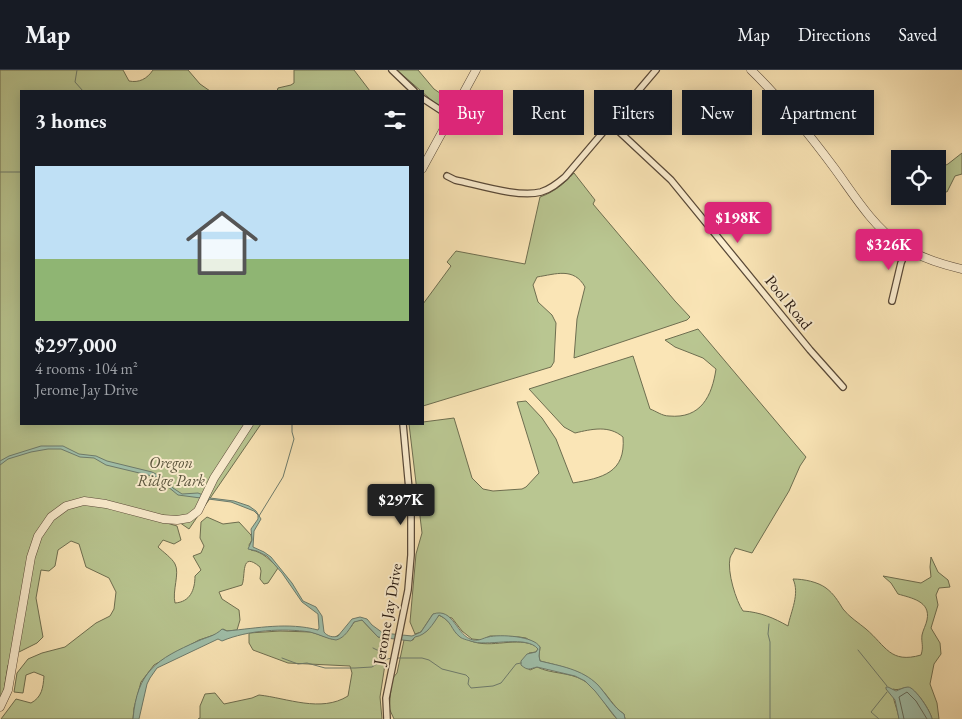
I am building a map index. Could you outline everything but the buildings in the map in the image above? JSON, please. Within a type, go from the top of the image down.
[{"type":"street","points":[[392,70],[413,90]]},
{"type":"street","points":[[465,90],[476,70]]},
{"type":"street","points":[[639,90],[656,70]]},
{"type":"street","points":[[751,70],[804,128],[875,222],[890,237],[907,249],[932,261],[962,269]]},
{"type":"street","points":[[424,99],[439,109]]},
{"type":"street","points":[[424,165],[441,135]]},
{"type":"street","points":[[447,176],[456,180],[514,192],[543,192],[565,177],[601,135]]},
{"type":"street","name":"Pool Road","points":[[623,135],[676,185],[810,350],[843,387]]},
{"type":"street","points":[[892,301],[901,263],[907,249]]},
{"type":"street","points":[[0,707],[8,690],[31,557],[38,536],[51,517],[66,506],[84,501],[106,504],[163,519],[184,519],[194,515],[214,478],[248,425]]},
{"type":"street","name":"Jerome Jay Drive","points":[[387,719],[386,698],[408,590],[412,555],[411,511],[403,425]]},
{"type":"green space","name":"Oregon Ridge Park","points":[[0,70],[123,70],[129,81],[136,81],[142,80],[153,70],[188,70],[200,84],[209,90],[20,90],[20,425],[260,425],[189,529],[173,518],[85,499],[42,524],[10,664],[8,665],[3,696],[0,701]]},
{"type":"green space","points":[[294,70],[354,70],[369,90],[277,90],[278,88],[294,83]]},
{"type":"green space","points":[[397,70],[418,70],[439,92],[439,106],[424,94],[424,90],[420,90]]},
{"type":"green space","points":[[962,153],[962,174],[955,176],[947,192],[946,165]]},
{"type":"green space","points":[[574,173],[595,200],[593,204],[690,317],[687,320],[574,358],[577,319],[585,287],[581,281],[570,274],[564,273],[537,277],[533,285],[538,302],[552,315],[556,323],[554,362],[551,367],[424,406],[424,303],[451,266],[447,262],[456,251],[525,264],[540,197],[550,193]]},
{"type":"green space","points":[[698,329],[806,457],[789,491],[752,553],[735,548],[730,557],[731,578],[735,594],[743,611],[767,616],[788,626],[796,591],[793,579],[811,581],[829,590],[845,612],[866,629],[889,652],[902,657],[921,655],[922,635],[927,620],[926,608],[919,601],[898,594],[891,583],[883,576],[921,583],[931,577],[931,557],[938,572],[948,580],[950,587],[939,588],[936,595],[938,605],[931,628],[940,643],[941,654],[934,664],[930,684],[937,703],[939,719],[932,719],[919,696],[911,689],[906,688],[893,689],[893,697],[899,719],[625,719],[624,714],[603,691],[582,674],[558,665],[540,661],[540,647],[526,638],[490,636],[482,640],[472,639],[462,631],[452,618],[433,614],[421,632],[415,634],[410,622],[416,554],[422,533],[409,425],[424,425],[424,422],[454,418],[472,478],[483,489],[493,491],[522,489],[539,473],[517,402],[526,401],[542,418],[556,439],[573,483],[593,479],[610,472],[621,459],[623,437],[606,429],[594,429],[575,433],[564,427],[529,389],[633,356],[650,409],[666,416],[689,414],[697,410],[708,397],[716,369],[703,358],[675,347],[665,340]]},
{"type":"green space","points":[[81,504],[101,504],[177,526],[181,540],[174,544],[163,540],[158,547],[175,564],[175,603],[188,598],[193,590],[195,576],[201,570],[193,556],[201,553],[204,546],[200,538],[201,522],[207,517],[223,524],[239,522],[251,535],[252,540],[249,545],[251,550],[263,554],[278,568],[268,583],[264,584],[260,579],[260,567],[249,561],[245,566],[242,585],[219,592],[222,599],[239,610],[240,620],[237,630],[227,631],[223,629],[217,634],[199,640],[154,665],[141,682],[133,719],[1,719],[16,699],[31,703],[38,698],[41,692],[44,676],[34,672],[26,675],[23,693],[14,692],[17,673],[28,659],[65,647],[96,623],[110,616],[114,609],[116,592],[109,578],[86,567],[79,544],[71,541],[58,550],[55,566],[49,571],[41,570],[36,598],[43,637],[37,643],[17,653],[33,559],[43,533],[57,516],[67,508]]},
{"type":"green space","points":[[439,615],[461,636],[471,641],[487,644],[520,642],[536,646],[538,649],[536,652],[529,653],[521,663],[530,670],[537,667],[578,677],[598,693],[617,719],[394,719],[389,708],[392,679],[397,673],[404,640],[413,640],[415,636],[427,631]]},
{"type":"green space","points":[[362,620],[378,637],[389,638],[380,697],[382,719],[198,719],[200,718],[200,706],[205,694],[215,693],[224,704],[259,695],[315,704],[338,701],[348,696],[352,673],[350,666],[288,663],[253,650],[249,643],[249,633],[311,632],[332,639],[350,628],[355,621]]},
{"type":"water","points":[[41,446],[63,446],[79,454],[96,456],[107,461],[152,472],[164,478],[182,494],[198,493],[210,498],[234,501],[249,506],[256,511],[261,519],[254,531],[253,547],[271,557],[292,583],[303,601],[316,607],[322,616],[324,632],[328,636],[338,636],[352,619],[360,617],[367,619],[383,633],[412,636],[421,632],[433,614],[440,613],[450,618],[467,637],[473,640],[493,636],[508,636],[524,638],[537,643],[540,647],[540,661],[585,675],[598,685],[624,714],[625,719],[617,719],[585,681],[575,676],[537,667],[527,669],[521,665],[521,661],[527,654],[536,652],[538,649],[533,645],[517,642],[481,643],[467,640],[460,637],[447,620],[439,615],[426,632],[411,641],[378,637],[362,620],[354,622],[345,635],[336,640],[310,632],[289,630],[254,632],[222,641],[218,639],[157,668],[147,684],[139,719],[133,719],[139,689],[145,678],[160,661],[171,654],[214,635],[222,629],[227,631],[295,626],[318,630],[318,614],[302,602],[282,573],[267,556],[248,549],[252,540],[251,529],[258,519],[258,515],[254,511],[231,502],[178,495],[156,477],[106,465],[94,458],[80,457],[61,449],[31,452],[8,459],[0,465],[0,461],[9,456]]},
{"type":"water","points":[[888,687],[896,691],[906,687],[911,688],[922,700],[932,719],[899,719],[895,700],[886,689]]},
{"type":"waterway","points":[[77,70],[75,82],[82,90]]},
{"type":"waterway","points":[[0,172],[20,172]]},
{"type":"waterway","points":[[259,516],[283,477],[294,439],[292,425]]},
{"type":"waterway","points":[[769,624],[770,719]]},
{"type":"waterway","points":[[373,648],[381,652],[383,659]]},
{"type":"waterway","points":[[858,650],[887,686]]},
{"type":"waterway","points":[[282,658],[298,664],[307,663],[325,668],[372,667],[383,660],[392,658]]},
{"type":"waterway","points":[[396,658],[422,658],[429,660],[442,669],[466,675],[469,678],[468,684],[471,688],[493,686],[501,683],[516,664],[521,663]]},
{"type":"waterway","points":[[879,719],[871,712],[887,692]]}]
